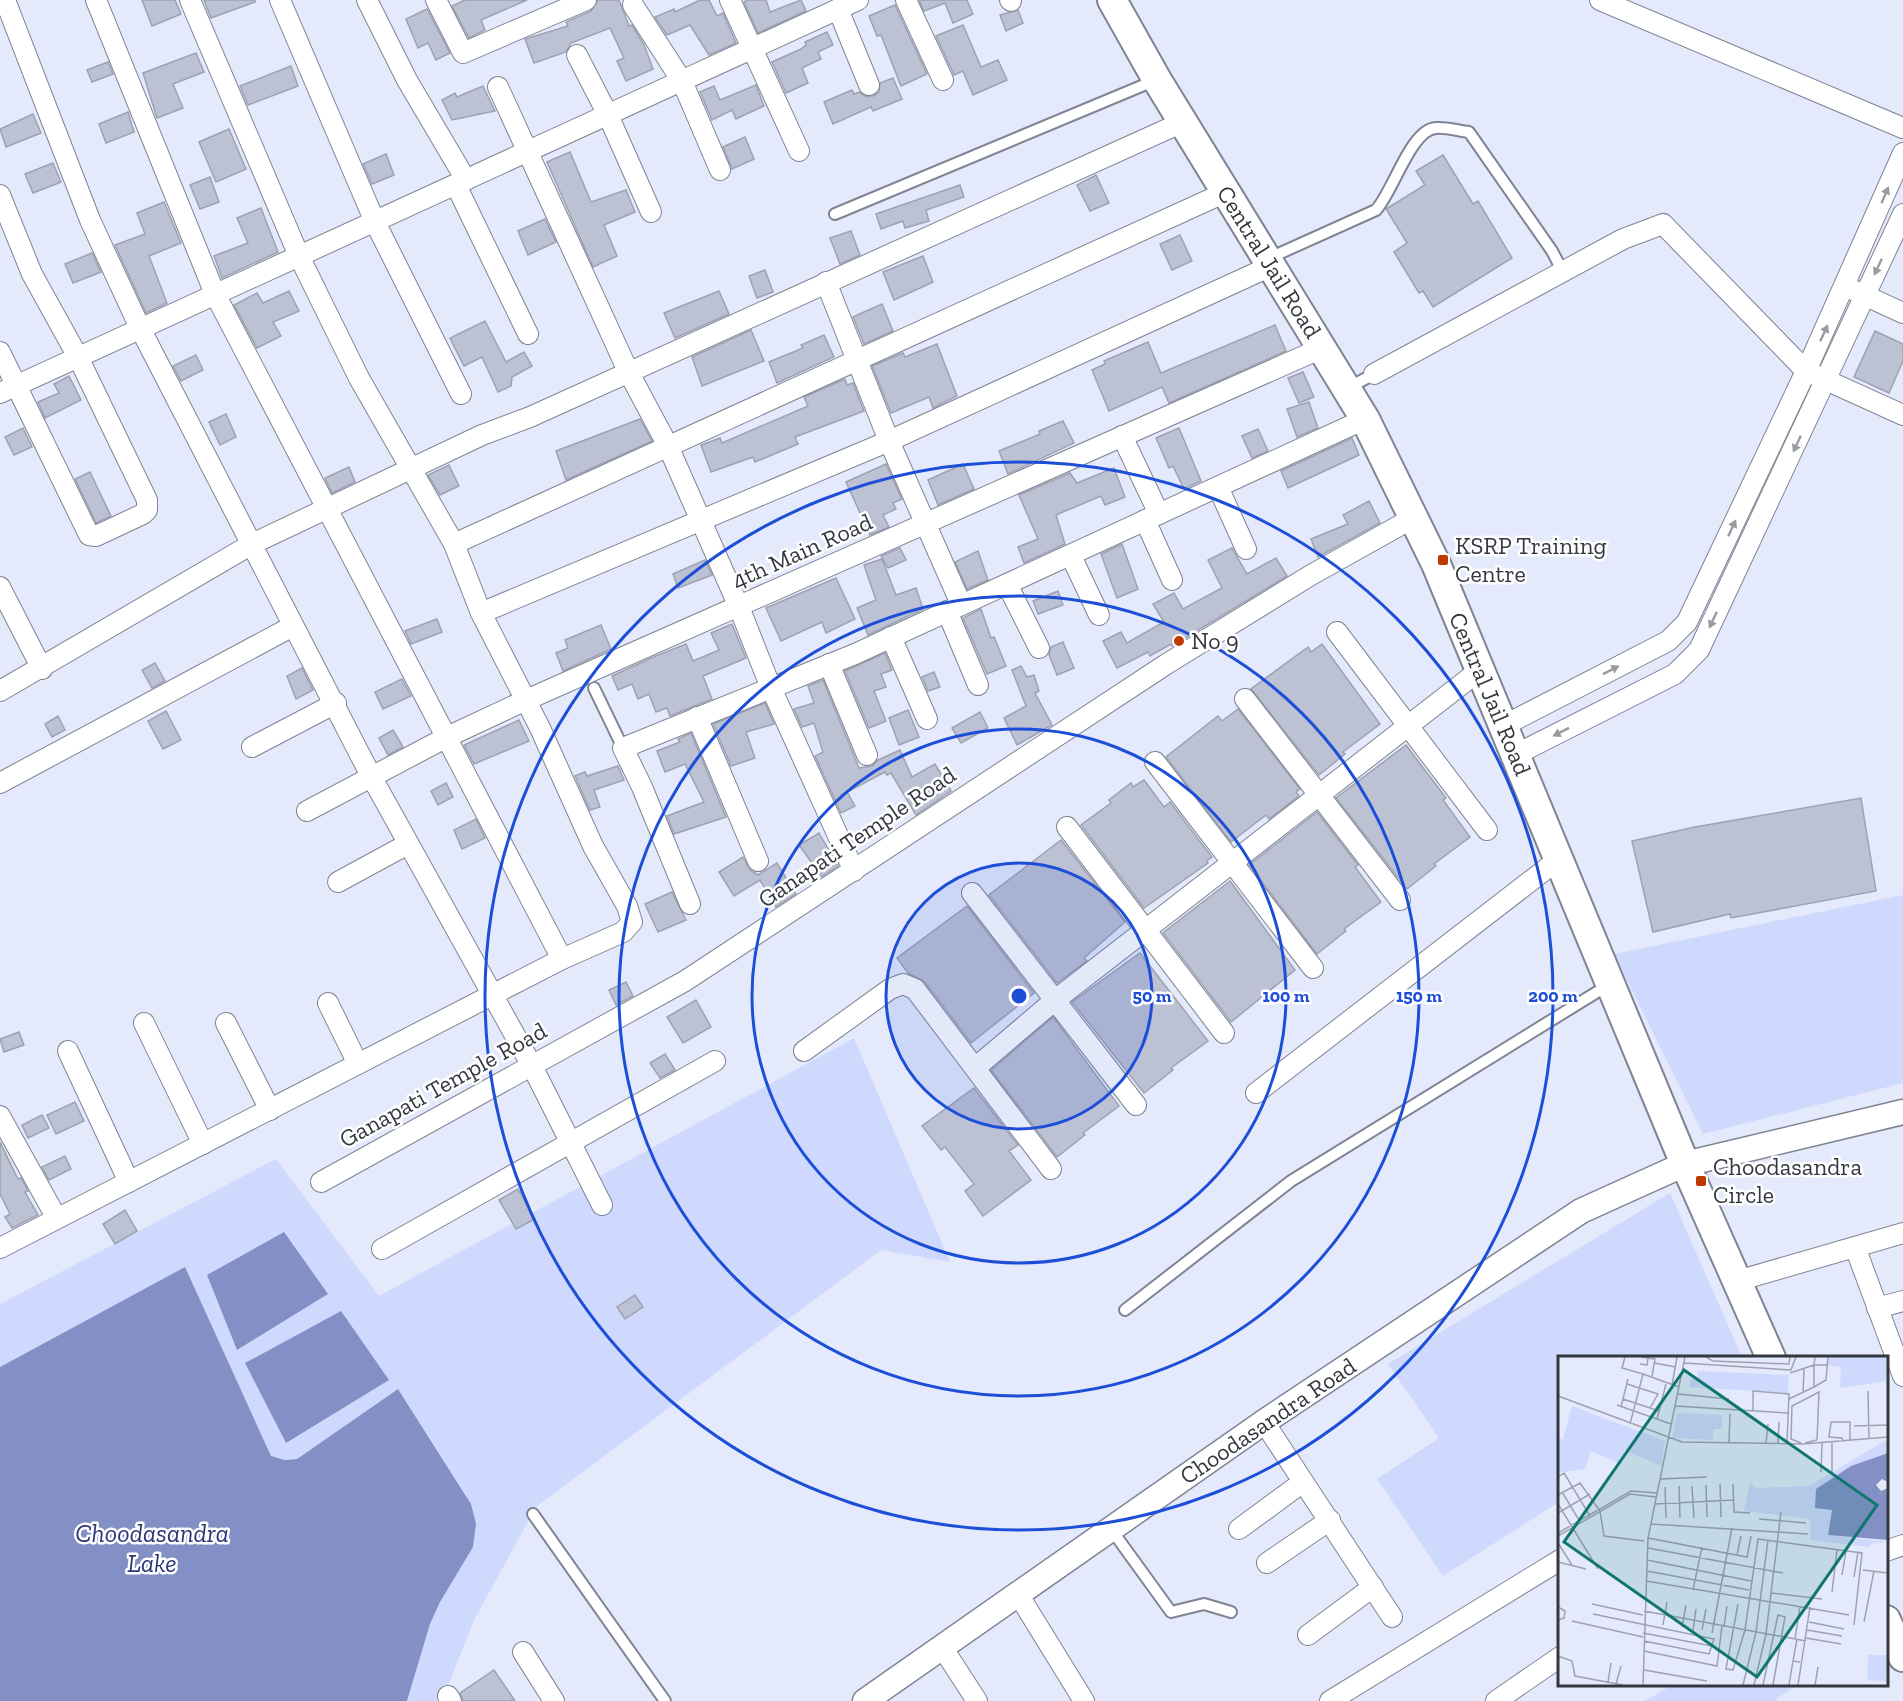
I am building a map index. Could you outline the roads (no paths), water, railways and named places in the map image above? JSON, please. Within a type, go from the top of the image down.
[{"type":"main road","name":"Central Jail Road","points":[[1112,0],[1157,80],[1365,419],[1436,564],[1685,1164],[1770,1356]]},
{"type":"main road","points":[[1888,1622],[1903,1657]]},
{"type":"street","points":[[5,0],[90,220],[140,328],[293,626],[336,703],[371,776],[532,1066],[602,1205]]},
{"type":"street","points":[[96,0],[215,294],[562,959]]},
{"type":"street","points":[[0,1248],[56,1217],[129,1182],[491,995],[562,959],[623,932],[632,922],[627,906],[593,846],[481,613],[454,543],[410,471],[359,378],[298,256],[190,0]]},
{"type":"street","points":[[280,0],[375,222],[461,394]]},
{"type":"street","points":[[367,0],[461,183],[528,334]]},
{"type":"street","points":[[436,0],[463,53],[586,0]]},
{"type":"street","points":[[730,0],[799,152]]},
{"type":"street","points":[[8,389],[858,0]]},
{"type":"street","points":[[906,0],[943,80]]},
{"type":"street","points":[[1600,0],[1903,128]]},
{"type":"street","points":[[633,5],[682,81],[720,170]]},
{"type":"street","points":[[838,9],[868,85]]},
{"type":"street","points":[[578,55],[608,115],[651,212]]},
{"type":"street","points":[[498,87],[628,371],[668,446],[739,607],[771,688],[854,871]]},
{"type":"street","points":[[0,691],[42,669],[252,544],[326,508],[410,471],[482,435],[530,417],[1183,122]]},
{"type":"street","points":[[1503,726],[1668,641],[1687,622],[1845,287],[1903,153]]},
{"type":"street","points":[[454,543],[1226,192]]},
{"type":"street","points":[[0,195],[32,274],[78,357],[147,500],[147,510],[144,514],[101,534],[89,535],[8,389],[0,352]]},
{"type":"street","points":[[1515,755],[1675,674],[1699,650],[1903,214]]},
{"type":"street","points":[[1374,374],[1623,239],[1663,224],[1806,371],[1903,415]]},
{"type":"street","points":[[481,613],[702,522],[889,441],[1269,262]]},
{"type":"street","points":[[826,282],[889,441],[928,524],[978,685]]},
{"type":"street","points":[[1845,287],[1903,313]]},
{"type":"street","name":"4th Main Road","points":[[307,811],[447,737],[524,700],[928,524],[1322,348]]},
{"type":"street","points":[[690,904],[642,787],[623,748],[891,637],[1365,419]]},
{"type":"street","points":[[1122,436],[1172,580]]},
{"type":"street","points":[[1218,487],[1246,549]]},
{"type":"street","name":"Ganapati Temple Road","points":[[321,1182],[685,981],[1165,665],[1311,575],[1413,518]]},
{"type":"street","points":[[1071,556],[1099,615]]},
{"type":"street","points":[[1007,584],[1039,648]]},
{"type":"street","points":[[0,587],[42,669]]},
{"type":"street","points":[[0,783],[293,626]]},
{"type":"street","points":[[1336,632],[1409,725],[1487,831]]},
{"type":"street","points":[[891,637],[927,719]]},
{"type":"street","points":[[1668,641],[1688,661]]},
{"type":"street","points":[[829,664],[867,755]]},
{"type":"street","points":[[975,1068],[1054,1000],[1480,670]]},
{"type":"street","points":[[1245,699],[1318,796],[1401,900]]},
{"type":"street","points":[[252,747],[336,703]]},
{"type":"street","points":[[697,717],[758,861]]},
{"type":"street","points":[[1155,762],[1313,968]]},
{"type":"street","points":[[1066,826],[1224,1033]]},
{"type":"street","points":[[338,882],[408,844]]},
{"type":"street","points":[[1256,1093],[1559,860]]},
{"type":"street","points":[[972,893],[1136,1105]]},
{"type":"street","points":[[804,1051],[891,989],[903,984],[915,989],[1051,1169]]},
{"type":"street","points":[[328,1003],[358,1064]]},
{"type":"street","points":[[144,1023],[203,1144]]},
{"type":"street","points":[[226,1023],[270,1110]]},
{"type":"street","points":[[69,1051],[129,1182]]},
{"type":"street","points":[[382,1249],[715,1061]]},
{"type":"street","name":"Choodasandra Road","points":[[879,1697],[942,1647],[1264,1422],[1581,1211],[1685,1164],[1903,1112]]},
{"type":"street","points":[[0,1116],[56,1217]]},
{"type":"street","points":[[1737,1281],[1903,1233]]},
{"type":"street","points":[[1855,1247],[1903,1376]]},
{"type":"street","points":[[1877,1308],[1903,1301]]},
{"type":"street","points":[[1264,1422],[1392,1617]]},
{"type":"street","points":[[1239,1529],[1303,1482]]},
{"type":"street","points":[[1267,1563],[1330,1521]]},
{"type":"street","points":[[1888,1551],[1903,1545]]},
{"type":"street","points":[[1330,1701],[1558,1561]]},
{"type":"street","points":[[1308,1635],[1373,1587]]},
{"type":"street","points":[[1018,1594],[1084,1701]]},
{"type":"street","points":[[942,1647],[978,1701]]},
{"type":"street","points":[[524,1652],[554,1701]]},
{"type":"street","points":[[1496,1701],[1558,1658]]},
{"type":"lane","points":[[835,214],[1157,80]]},
{"type":"lane","points":[[1269,262],[1376,210],[1386,199],[1417,139],[1426,130],[1435,128],[1469,132],[1564,273]]},
{"type":"lane","points":[[1346,389],[1374,374]]},
{"type":"lane","points":[[594,688],[623,748]]},
{"type":"lane","points":[[1125,1310],[1291,1181],[1610,984]]},
{"type":"lane","points":[[533,1514],[665,1701]]},
{"type":"lane","points":[[1111,1529],[1171,1612],[1204,1604],[1231,1612]]},
{"type":"water","points":[[284,1232],[328,1294],[237,1350],[207,1275]]},
{"type":"water","name":"Choodasandra Lake","points":[[185,1267],[271,1456],[285,1460],[297,1459],[398,1389],[471,1504],[476,1524],[473,1547],[440,1602],[430,1624],[407,1701],[0,1701],[0,1367]]},
{"type":"water","points":[[341,1311],[389,1380],[286,1443],[245,1363]]},
{"type":"place","name":"KSRP Training Centre","points":[[1443,560]]},
{"type":"place","name":"No 9","points":[[1179,641]]},
{"type":"place","name":"Choodasandra Circle","points":[[1701,1181]]}]
